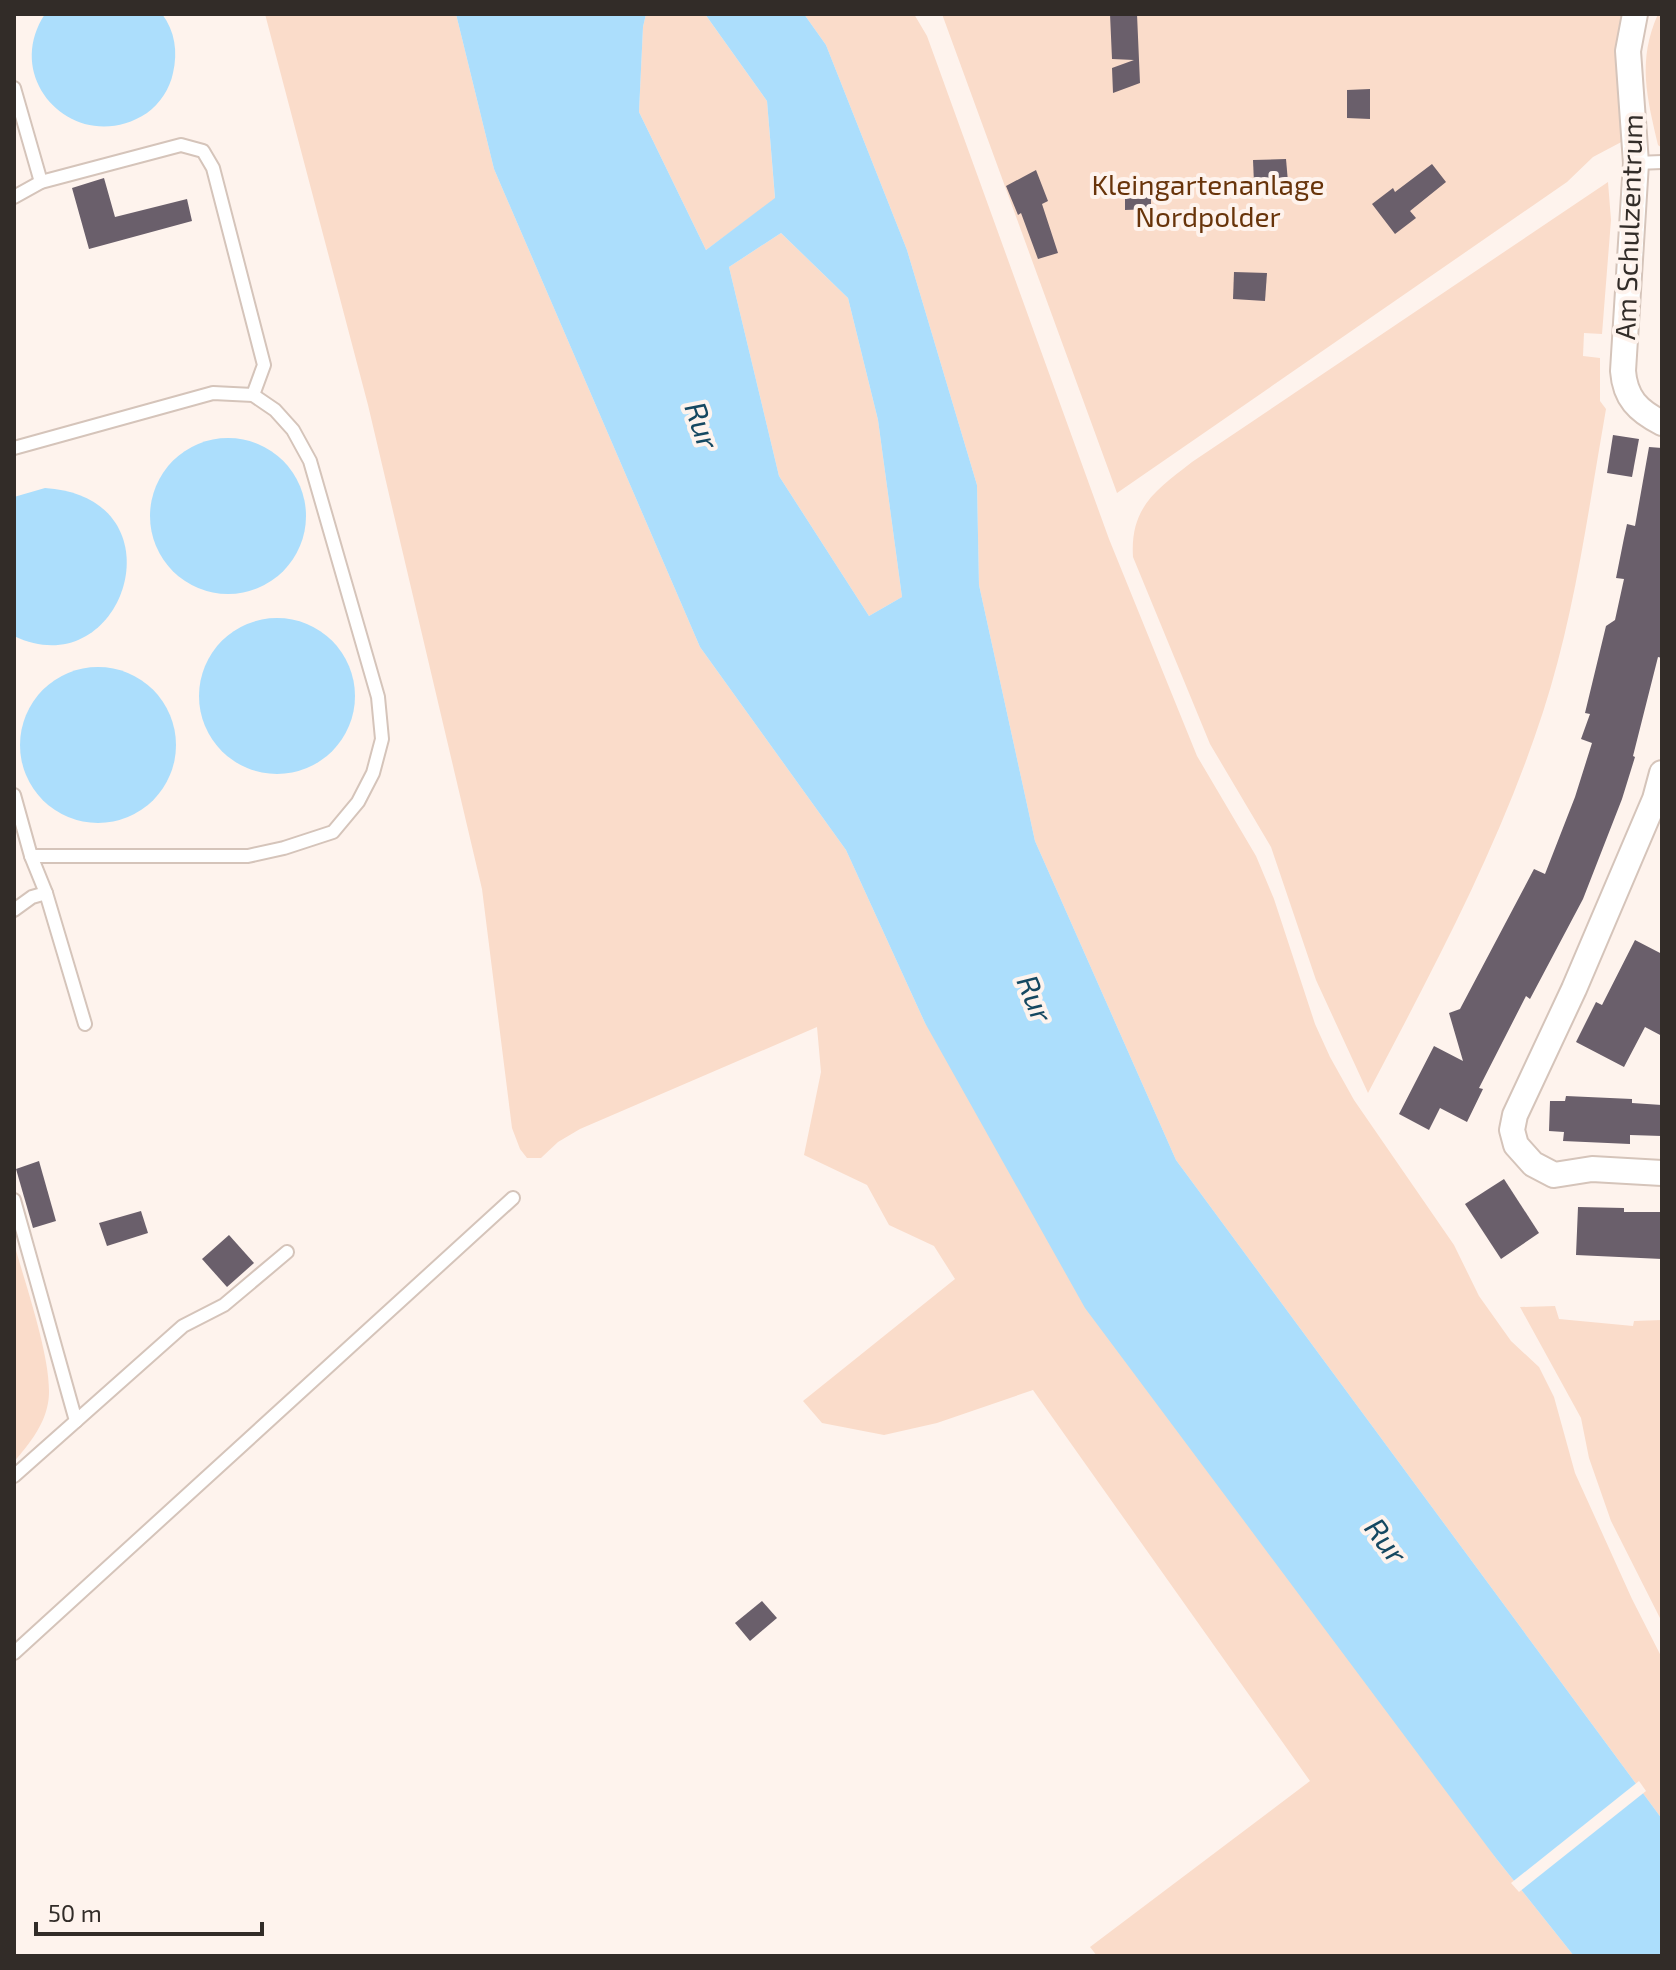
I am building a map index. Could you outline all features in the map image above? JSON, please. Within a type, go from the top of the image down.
[{"type":"street","name":"Am Schulzentrum","points":[[1635,14],[1628,51],[1636,163],[1624,387],[1645,414],[1662,423]]},
{"type":"street","points":[[1662,773],[1658,802],[1515,1115],[1512,1130],[1516,1145],[1533,1164],[1554,1175],[1592,1169],[1662,1173]]},
{"type":"lane","points":[[14,88],[41,182]]},
{"type":"lane","points":[[14,197],[41,182],[181,145],[203,151],[213,168],[264,365],[253,395]]},
{"type":"lane","points":[[1636,163],[1662,162]]},
{"type":"lane","points":[[14,448],[213,393],[253,395],[275,410],[293,430],[310,461],[378,697],[382,739],[373,773],[358,802],[333,832],[248,856],[31,856]]},
{"type":"lane","points":[[14,795],[85,1024]]},
{"type":"lane","points":[[14,910],[32,897],[46,893]]},
{"type":"lane","points":[[14,1653],[513,1198]]},
{"type":"lane","points":[[14,1200],[76,1421]]},
{"type":"lane","points":[[14,1476],[183,1326],[224,1305],[287,1252]]},
{"type":"green space","points":[[265,14],[456,14],[494,169],[700,647],[846,850],[925,1023],[1495,1857],[1574,1956],[1097,1956],[1090,1947],[1310,1781],[1033,1390],[937,1423],[884,1435],[822,1423],[803,1401],[955,1279],[934,1246],[889,1225],[867,1185],[804,1155],[821,1072],[817,1027],[580,1129],[558,1142],[541,1158],[527,1158],[520,1149],[512,1128],[482,889],[368,405]]},
{"type":"green space","points":[[646,14],[705,14],[767,101],[775,199],[706,250],[639,112]]},
{"type":"green space","points":[[804,14],[914,14],[927,36],[1109,539],[1197,756],[1256,856],[1274,899],[1315,1024],[1354,1100],[1454,1245],[1479,1296],[1511,1341],[1539,1367],[1554,1397],[1575,1473],[1662,1658],[1662,1819],[1176,1160],[1035,841],[979,585],[977,485],[907,250],[826,45]]},
{"type":"green space","name":"Kleingartenanlage Nordpolder","points":[[942,14],[1627,14],[1627,139],[1593,157],[1567,182],[1117,493]]},
{"type":"green space","points":[[1658,14],[1662,14],[1662,148],[1658,145],[1650,111],[1646,79],[1648,48]]},
{"type":"green space","points":[[1608,182],[1611,220],[1602,334],[1584,333],[1583,356],[1600,358],[1600,401],[1606,409],[1564,638],[1543,712],[1507,810],[1441,953],[1368,1093],[1316,980],[1271,847],[1210,744],[1133,557],[1136,525],[1148,501],[1192,462]]},
{"type":"green space","points":[[781,233],[848,298],[878,420],[902,597],[869,616],[779,476],[729,267]]},
{"type":"green space","points":[[14,1243],[43,1347],[49,1387],[43,1419],[14,1462]]},
{"type":"green space","points":[[1555,1306],[1559,1319],[1633,1326],[1634,1321],[1662,1320],[1662,1622],[1611,1521],[1589,1458],[1581,1418],[1520,1307]]},
{"type":"water","points":[[45,14],[162,14],[173,35],[175,57],[167,90],[147,113],[121,124],[96,126],[73,119],[54,106],[40,87],[32,64],[34,40]]},
{"type":"water","name":"Rur","points":[[456,14],[646,14],[639,112],[706,250],[775,198],[767,101],[705,14],[804,14],[826,45],[907,250],[977,485],[979,585],[1035,841],[1176,1160],[1662,1819],[1662,1956],[1574,1956],[1495,1857],[1085,1308],[925,1023],[846,850],[700,647],[494,169]],"holes":[[[781,233],[848,298],[878,420],[902,597],[869,616],[779,476],[729,267]]]},
{"type":"water","points":[[228,438],[258,444],[283,461],[300,486],[306,516],[300,546],[283,571],[258,588],[228,594],[198,588],[173,571],[156,546],[150,516],[156,486],[173,461],[198,444]]},
{"type":"water","points":[[45,488],[89,499],[115,522],[126,553],[124,585],[109,615],[85,636],[53,645],[14,636],[14,497]]},
{"type":"water","points":[[277,618],[307,624],[332,641],[349,666],[355,696],[349,726],[332,751],[307,768],[277,774],[247,768],[222,751],[205,726],[199,696],[205,666],[222,641],[247,624]]},
{"type":"water","points":[[98,667],[128,673],[153,690],[170,715],[176,745],[170,775],[153,800],[128,817],[98,823],[68,817],[43,800],[26,775],[20,745],[26,715],[43,690],[68,673]]},
{"type":"pier","points":[[1639,1781],[1646,1791],[1519,1892],[1511,1883]]},
{"type":"building","points":[[1110,14],[1137,14],[1140,83],[1113,93],[1112,68],[1134,60],[1112,59]]},
{"type":"building","points":[[1370,89],[1370,119],[1347,118],[1347,90]]},
{"type":"building","points":[[1286,159],[1288,182],[1254,183],[1253,160]]},
{"type":"building","points":[[1432,164],[1446,182],[1410,211],[1416,218],[1395,234],[1372,204],[1393,188],[1395,192]]},
{"type":"building","points":[[1036,170],[1048,201],[1042,204],[1058,253],[1038,259],[1021,213],[1018,215],[1006,186]]},
{"type":"building","points":[[104,178],[115,217],[187,199],[192,221],[89,249],[72,188]]},
{"type":"building","points":[[1151,184],[1151,209],[1125,210],[1125,185]]},
{"type":"building","points":[[1234,272],[1267,273],[1265,301],[1233,299]]},
{"type":"building","points":[[1613,435],[1639,439],[1632,477],[1607,473]]},
{"type":"building","points":[[1649,447],[1662,448],[1662,658],[1658,657],[1622,799],[1583,899],[1530,999],[1526,996],[1479,1088],[1483,1089],[1467,1122],[1440,1108],[1429,1130],[1399,1114],[1434,1046],[1463,1061],[1449,1013],[1460,1009],[1534,869],[1545,874],[1575,797],[1592,743],[1581,739],[1590,714],[1585,713],[1606,626],[1615,620],[1624,579],[1616,578],[1627,524],[1635,526]]},
{"type":"building","points":[[1635,940],[1662,954],[1662,1036],[1645,1027],[1624,1067],[1576,1042],[1596,1002],[1602,1005]]},
{"type":"building","points":[[1566,1096],[1632,1099],[1632,1103],[1662,1105],[1662,1136],[1630,1135],[1630,1144],[1563,1141],[1564,1132],[1549,1131],[1550,1101],[1565,1101]]},
{"type":"building","points":[[39,1161],[56,1221],[33,1228],[16,1169]]},
{"type":"building","points":[[1504,1179],[1539,1233],[1501,1259],[1465,1204]]},
{"type":"building","points":[[1578,1207],[1662,1212],[1662,1259],[1576,1255]]},
{"type":"building","points":[[141,1211],[148,1233],[107,1246],[99,1223]]},
{"type":"building","points":[[229,1235],[254,1263],[227,1287],[202,1259]]},
{"type":"building","points":[[762,1601],[777,1618],[750,1641],[735,1623]]}]
